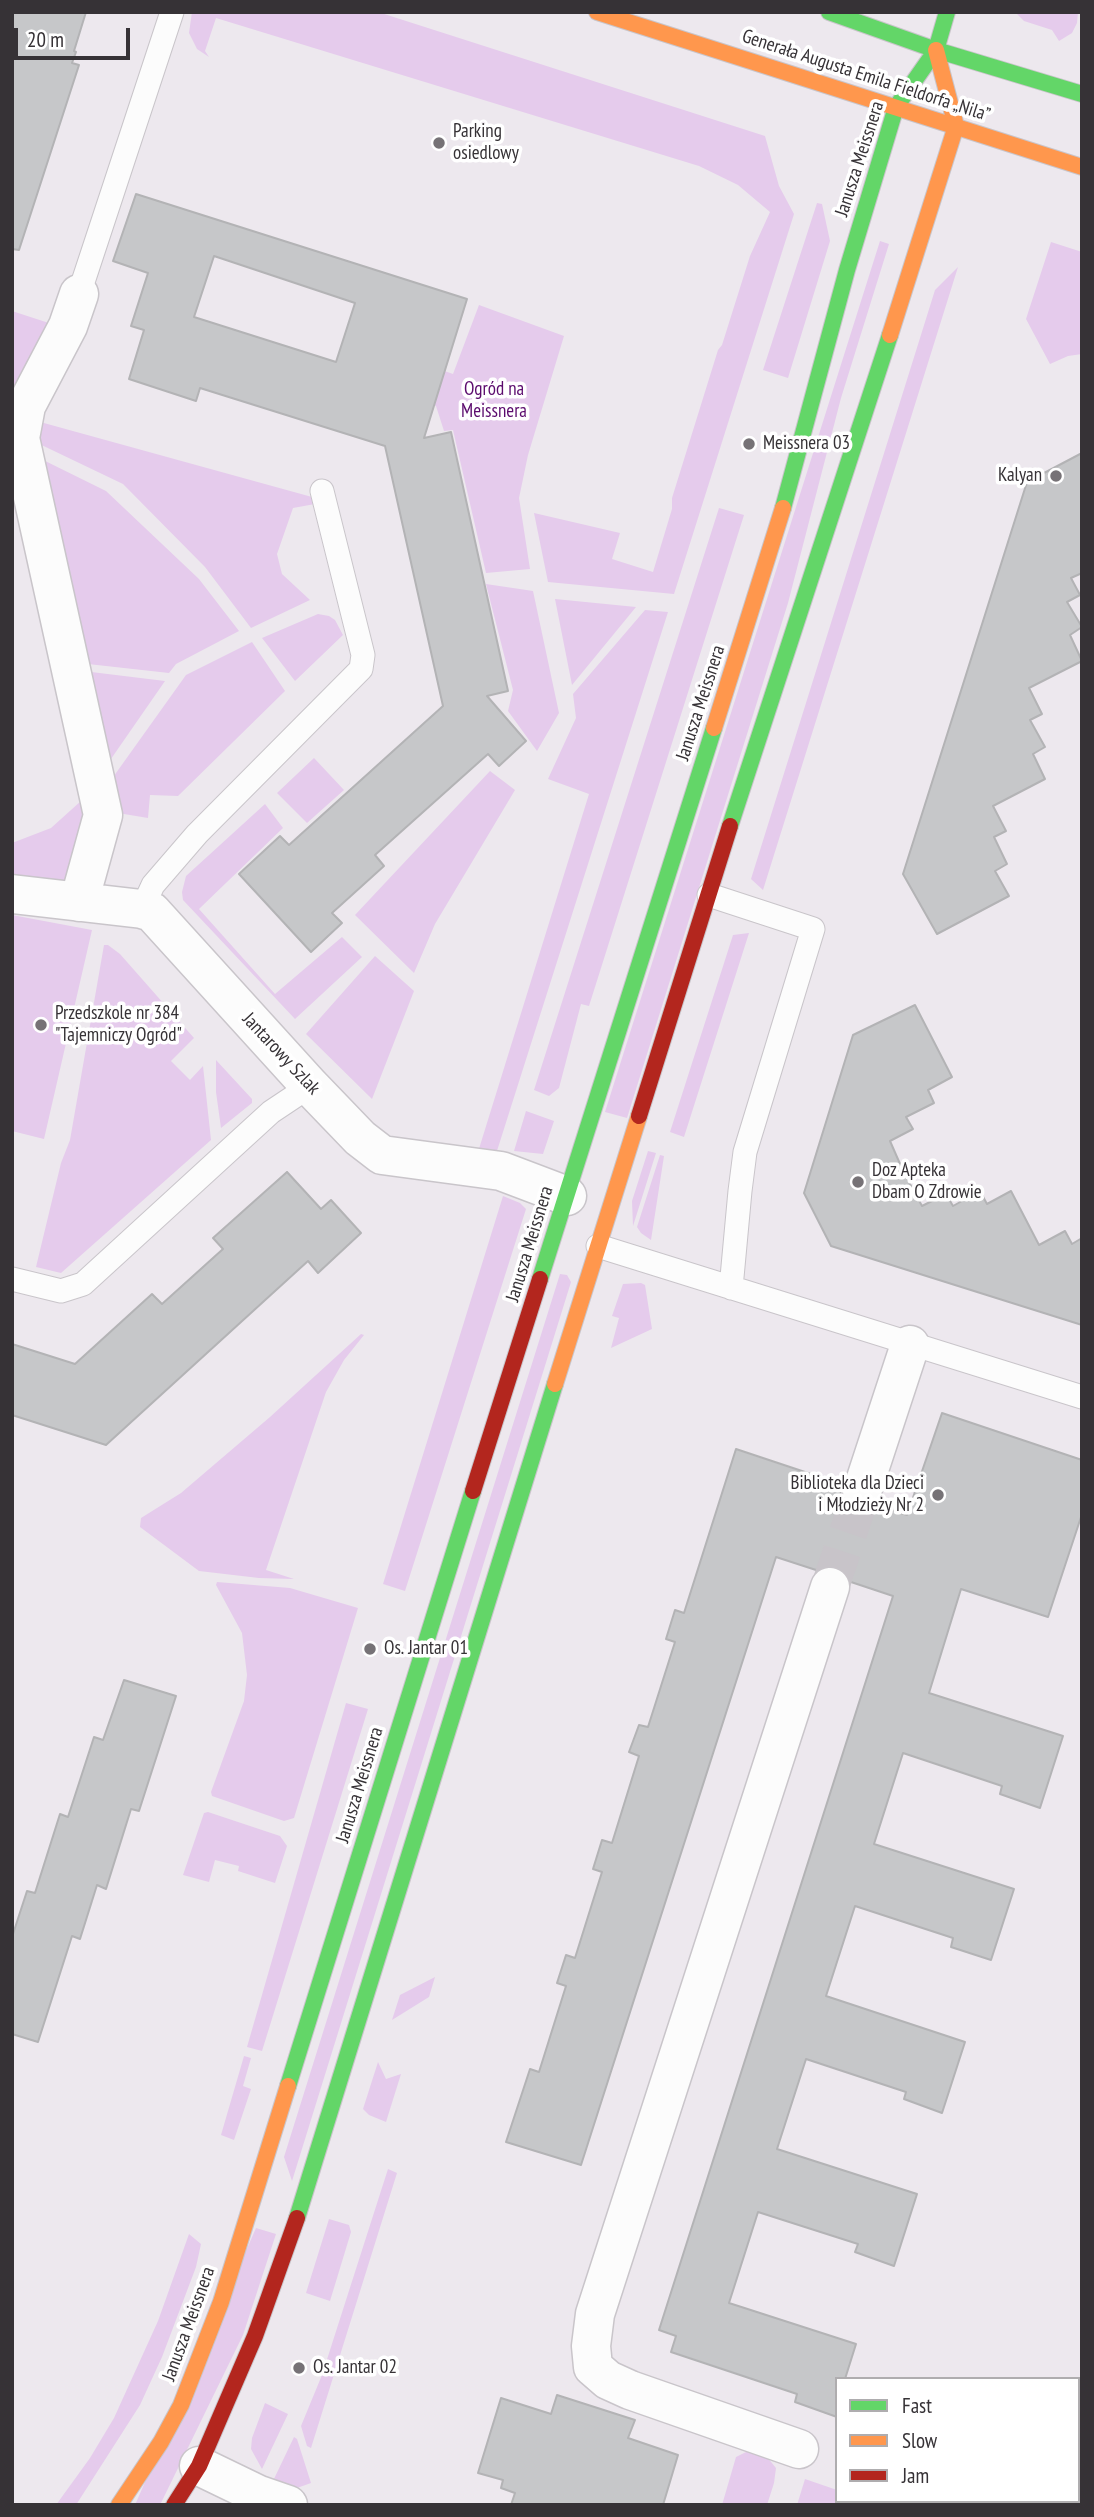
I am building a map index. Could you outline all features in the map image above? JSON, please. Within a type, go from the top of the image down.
[{"type":"street","name":"Generała Augusta Emila Fieldorfa „Nila”","points":[[597,12],[1082,167]]},
{"type":"street","points":[[829,12],[936,50],[1082,94]]},
{"type":"street","points":[[174,2505],[199,2466],[256,2336],[304,2199],[598,1246],[794,624],[816,566],[956,126],[936,50],[947,12]]},
{"type":"street","name":"Janusza Meissnera","points":[[119,2505],[161,2442],[181,2405],[221,2302],[577,1213],[797,462],[855,244],[896,107],[936,50]]},
{"type":"street","points":[[79,294],[68,326],[16,429],[103,815],[79,902]]},
{"type":"street","points":[[12,894],[142,909]]},
{"type":"street","name":"Jantarowy Szlak","points":[[142,909],[157,916],[310,1086],[360,1138],[382,1155],[501,1171],[577,1213]]},
{"type":"street","points":[[577,1213],[598,1246]]},
{"type":"street","points":[[862,1492],[910,1345]]},
{"type":"street","points":[[799,2449],[608,2380],[593,2367],[591,2346],[595,2314],[603,2288],[830,1587]]},
{"type":"street","points":[[199,2466],[259,2495],[288,2505]]},
{"type":"lane","points":[[79,294],[172,12]]},
{"type":"lane","points":[[142,909],[153,885],[197,834],[361,669],[363,655],[321,491]]},
{"type":"lane","points":[[709,895],[813,929],[745,1152],[731,1288]]},
{"type":"lane","points":[[12,1279],[61,1291],[83,1284],[271,1112],[310,1086]]},
{"type":"lane","points":[[598,1246],[1082,1397]]},
{"type":"green space","points":[[192,12],[378,12],[765,136],[779,186],[794,214],[674,594],[548,582],[534,513],[620,533],[612,559],[653,572],[672,509],[672,498],[718,350],[722,345],[750,256],[770,212],[738,185],[699,166],[216,18],[205,51],[209,57],[197,49],[189,33]]},
{"type":"green space","points":[[1015,12],[1078,12],[1072,33],[1059,41],[1052,30],[1024,21]]},
{"type":"green space","points":[[817,203],[822,204],[830,241],[788,378],[763,370]]},
{"type":"green space","points":[[880,241],[889,244],[841,398],[788,603],[627,1118],[605,1112]]},
{"type":"green space","points":[[1051,242],[1082,252],[1082,354],[1068,356],[1050,364],[1026,319]]},
{"type":"green space","points":[[958,267],[763,890],[751,879],[935,290]]},
{"type":"green space","name":"Ogród na Meissnera","points":[[479,305],[564,336],[528,455],[519,498],[530,569],[486,573],[453,430],[444,431],[436,406],[406,395],[416,361],[453,374]]},
{"type":"green space","points":[[12,311],[58,326],[12,401]]},
{"type":"green space","points":[[33,420],[312,497],[315,504],[293,508],[277,554],[282,574],[310,600],[251,628],[205,567],[123,484],[29,439]]},
{"type":"green space","points":[[31,454],[106,491],[199,579],[239,631],[176,664],[169,673],[79,663]]},
{"type":"green space","points":[[719,508],[744,515],[589,1006],[581,1004],[559,1088],[549,1096],[534,1090]]},
{"type":"green space","points":[[486,584],[533,591],[559,713],[537,751],[508,711],[513,690]]},
{"type":"green space","points":[[555,599],[636,607],[572,685]]},
{"type":"green space","points":[[645,610],[668,612],[496,1154],[478,1152],[589,794],[548,779],[576,718],[573,694]]},
{"type":"green space","points":[[318,614],[335,620],[343,635],[295,681],[262,638]]},
{"type":"green space","points":[[252,642],[285,691],[178,796],[150,795],[148,818],[118,813],[106,787],[186,675]]},
{"type":"green space","points":[[83,671],[165,681],[104,769]]},
{"type":"green space","points":[[314,758],[344,790],[307,823],[277,793]]},
{"type":"green space","points":[[490,771],[515,790],[435,924],[414,973],[355,915]]},
{"type":"green space","points":[[91,792],[75,887],[12,874],[12,843],[51,828]]},
{"type":"green space","points":[[265,804],[283,828],[199,909],[275,994],[342,937],[362,957],[295,1019],[183,900],[186,876]]},
{"type":"green space","name":"Przedszkole nr 384 \"Tajemniczy Ogród\"","points":[[12,915],[92,930],[44,1139],[12,1131]]},
{"type":"green space","points":[[749,933],[684,1137],[670,1132],[733,935]]},
{"type":"green space","points":[[104,945],[120,954],[194,1038],[171,1061],[190,1080],[203,1066],[211,1140],[61,1273],[36,1267],[61,1163],[70,1140]]},
{"type":"green space","points":[[375,956],[414,991],[372,1099],[306,1034]]},
{"type":"green space","points":[[216,1060],[252,1099],[252,1103],[221,1128],[216,1092]]},
{"type":"green space","points":[[526,1111],[554,1121],[543,1154],[514,1151]]},
{"type":"green space","points":[[648,1151],[656,1153],[633,1226],[632,1201]]},
{"type":"green space","points":[[660,1155],[664,1156],[651,1240],[637,1227]]},
{"type":"green space","points":[[503,1196],[520,1203],[526,1209],[405,1591],[383,1584]]},
{"type":"green space","points":[[560,1274],[567,1275],[571,1282],[292,2181],[284,2157]]},
{"type":"green space","points":[[623,1284],[645,1285],[652,1329],[611,1348],[619,1318],[612,1316]]},
{"type":"green space","points":[[361,1334],[364,1335],[344,1360],[326,1392],[266,1570],[294,1579],[199,1571],[140,1527],[141,1518],[181,1493]]},
{"type":"green space","points":[[217,1582],[290,1588],[358,1608],[294,1818],[284,1821],[212,1796],[211,1792],[244,1701],[247,1675],[242,1633],[216,1585]]},
{"type":"green space","points":[[346,1703],[368,1709],[262,2051],[247,2047]]},
{"type":"green space","points":[[208,1812],[280,1836],[287,1846],[275,1883],[238,1871],[239,1866],[215,1860],[209,1882],[183,1875],[204,1813]]},
{"type":"green space","points":[[435,1977],[429,1997],[392,2020],[400,1995]]},
{"type":"green space","points":[[244,2056],[251,2058],[243,2086],[251,2089],[234,2140],[221,2135]]},
{"type":"green space","points":[[378,2062],[386,2079],[401,2074],[386,2122],[369,2115],[363,2109]]},
{"type":"green space","points":[[388,2169],[397,2173],[311,2448],[307,2446],[301,2426],[322,2375]]},
{"type":"green space","points":[[329,2219],[349,2225],[351,2232],[330,2301],[306,2293]]},
{"type":"green space","points":[[256,2228],[276,2234],[243,2335],[160,2505],[135,2505]]},
{"type":"green space","points":[[189,2234],[201,2244],[196,2267],[162,2357],[140,2405],[76,2505],[56,2505],[90,2458],[114,2418],[158,2321]]},
{"type":"green space","points":[[265,2403],[288,2414],[262,2469],[251,2449],[252,2438]]},
{"type":"green space","points":[[294,2437],[297,2439],[311,2483],[297,2488],[273,2481]]},
{"type":"green space","points":[[748,2451],[767,2457],[776,2468],[767,2505],[722,2505],[736,2457]]},
{"type":"green space","points":[[805,2479],[835,2489],[835,2503],[838,2505],[797,2505]]},
{"type":"building","points":[[12,12],[86,12],[72,63],[79,65],[19,250],[12,249]]},
{"type":"building","points":[[136,194],[467,299],[424,438],[451,432],[508,691],[487,696],[526,741],[499,766],[488,754],[375,855],[384,866],[332,913],[342,923],[311,952],[239,874],[280,836],[289,845],[443,706],[385,446],[200,388],[196,401],[129,379],[144,330],[131,326],[148,273],[113,261]],"holes":[[[214,256],[355,303],[336,362],[194,317]]]},
{"type":"building","points":[[1082,453],[1082,573],[1071,578],[1080,595],[1067,602],[1082,627],[1070,635],[1082,661],[1029,688],[1042,714],[1030,720],[1045,747],[1033,754],[1045,779],[993,806],[1006,831],[994,837],[1007,864],[995,871],[1009,896],[937,934],[903,874],[1027,482]]},
{"type":"building","points":[[915,1005],[952,1077],[928,1090],[934,1103],[906,1117],[913,1129],[890,1141],[904,1173],[922,1206],[946,1194],[953,1206],[980,1191],[987,1204],[1011,1191],[1039,1245],[1065,1231],[1072,1244],[1082,1238],[1082,1325],[831,1246],[804,1193],[853,1035]]},
{"type":"building","points":[[287,1172],[321,1209],[331,1200],[361,1233],[318,1273],[308,1261],[106,1445],[12,1415],[12,1344],[75,1364],[152,1294],[162,1304],[223,1249],[213,1238]]},
{"type":"building","points":[[942,1413],[1082,1460],[1082,1514],[1048,1617],[961,1589],[929,1693],[1063,1736],[1040,1808],[1000,1794],[1002,1786],[903,1753],[874,1844],[1014,1889],[991,1960],[951,1947],[953,1938],[855,1906],[826,1996],[965,2042],[942,2113],[904,2099],[906,2092],[806,2059],[777,2149],[917,2194],[894,2266],[855,2252],[858,2244],[758,2212],[729,2303],[856,2344],[846,2377],[835,2377],[835,2416],[795,2402],[797,2394],[671,2352],[676,2336],[659,2330],[893,1596],[851,1582],[847,1573],[837,1566],[816,1570],[776,1557],[581,2165],[506,2142],[530,2069],[539,2072],[566,1986],[557,1983],[566,1955],[575,1958],[602,1872],[593,1869],[602,1840],[612,1843],[639,1756],[629,1752],[639,1725],[648,1727],[675,1642],[666,1639],[675,1610],[684,1613],[736,1449],[841,1484],[841,1496],[845,1505],[855,1511],[867,1512],[878,1506],[907,1515]]},
{"type":"building","points":[[124,1680],[176,1696],[139,1811],[131,1809],[106,1889],[97,1885],[80,1939],[72,1936],[38,2042],[12,2034],[12,1937],[27,1891],[35,1893],[60,1814],[68,1817],[94,1737],[103,1740]]},
{"type":"building","points":[[557,2395],[635,2420],[628,2438],[678,2455],[663,2505],[511,2505],[515,2493],[501,2488],[503,2480],[478,2473],[501,2398],[551,2414]]},
{"type":"tunnel","points":[[830,1587],[862,1491]]},
{"type":"traffic: fast","points":[[829,12],[936,50],[1082,94]]},
{"type":"traffic: fast","points":[[783,508],[847,270],[896,107],[936,50],[947,12]]},
{"type":"traffic: fast","points":[[730,826],[890,335]]},
{"type":"traffic: fast","points":[[540,1279],[714,728]]},
{"type":"traffic: fast","points":[[297,2218],[555,1384]]},
{"type":"traffic: fast","points":[[288,2086],[473,1491]]},
{"type":"traffic: slow","points":[[597,12],[1082,167]]},
{"type":"traffic: slow","points":[[890,335],[956,126],[936,50]]},
{"type":"traffic: slow","points":[[714,728],[783,508]]},
{"type":"traffic: slow","points":[[555,1384],[639,1116]]},
{"type":"traffic: slow","points":[[119,2505],[161,2442],[181,2405],[221,2302],[288,2086]]},
{"type":"traffic: jam","points":[[639,1116],[730,826]]},
{"type":"traffic: jam","points":[[473,1491],[540,1279]]},
{"type":"traffic: jam","points":[[174,2505],[199,2466],[255,2336],[297,2218]]},
{"type":"place","name":"Parking osiedlowy","points":[[439,143]]},
{"type":"place","name":"Meissnera 03","points":[[749,444]]},
{"type":"place","name":"Kalyan","points":[[1056,476]]},
{"type":"place","name":"Przedszkole nr 384 \"Tajemniczy Ogród\"","points":[[41,1025]]},
{"type":"place","name":"Doz Apteka Dbam O Zdrowie","points":[[858,1182]]},
{"type":"place","name":"Biblioteka dla Dzieci i Młodzieży Nr 2","points":[[938,1495]]},
{"type":"place","name":"Os. Jantar 01","points":[[370,1649]]},
{"type":"place","name":"Os. Jantar 02","points":[[299,2368]]}]
